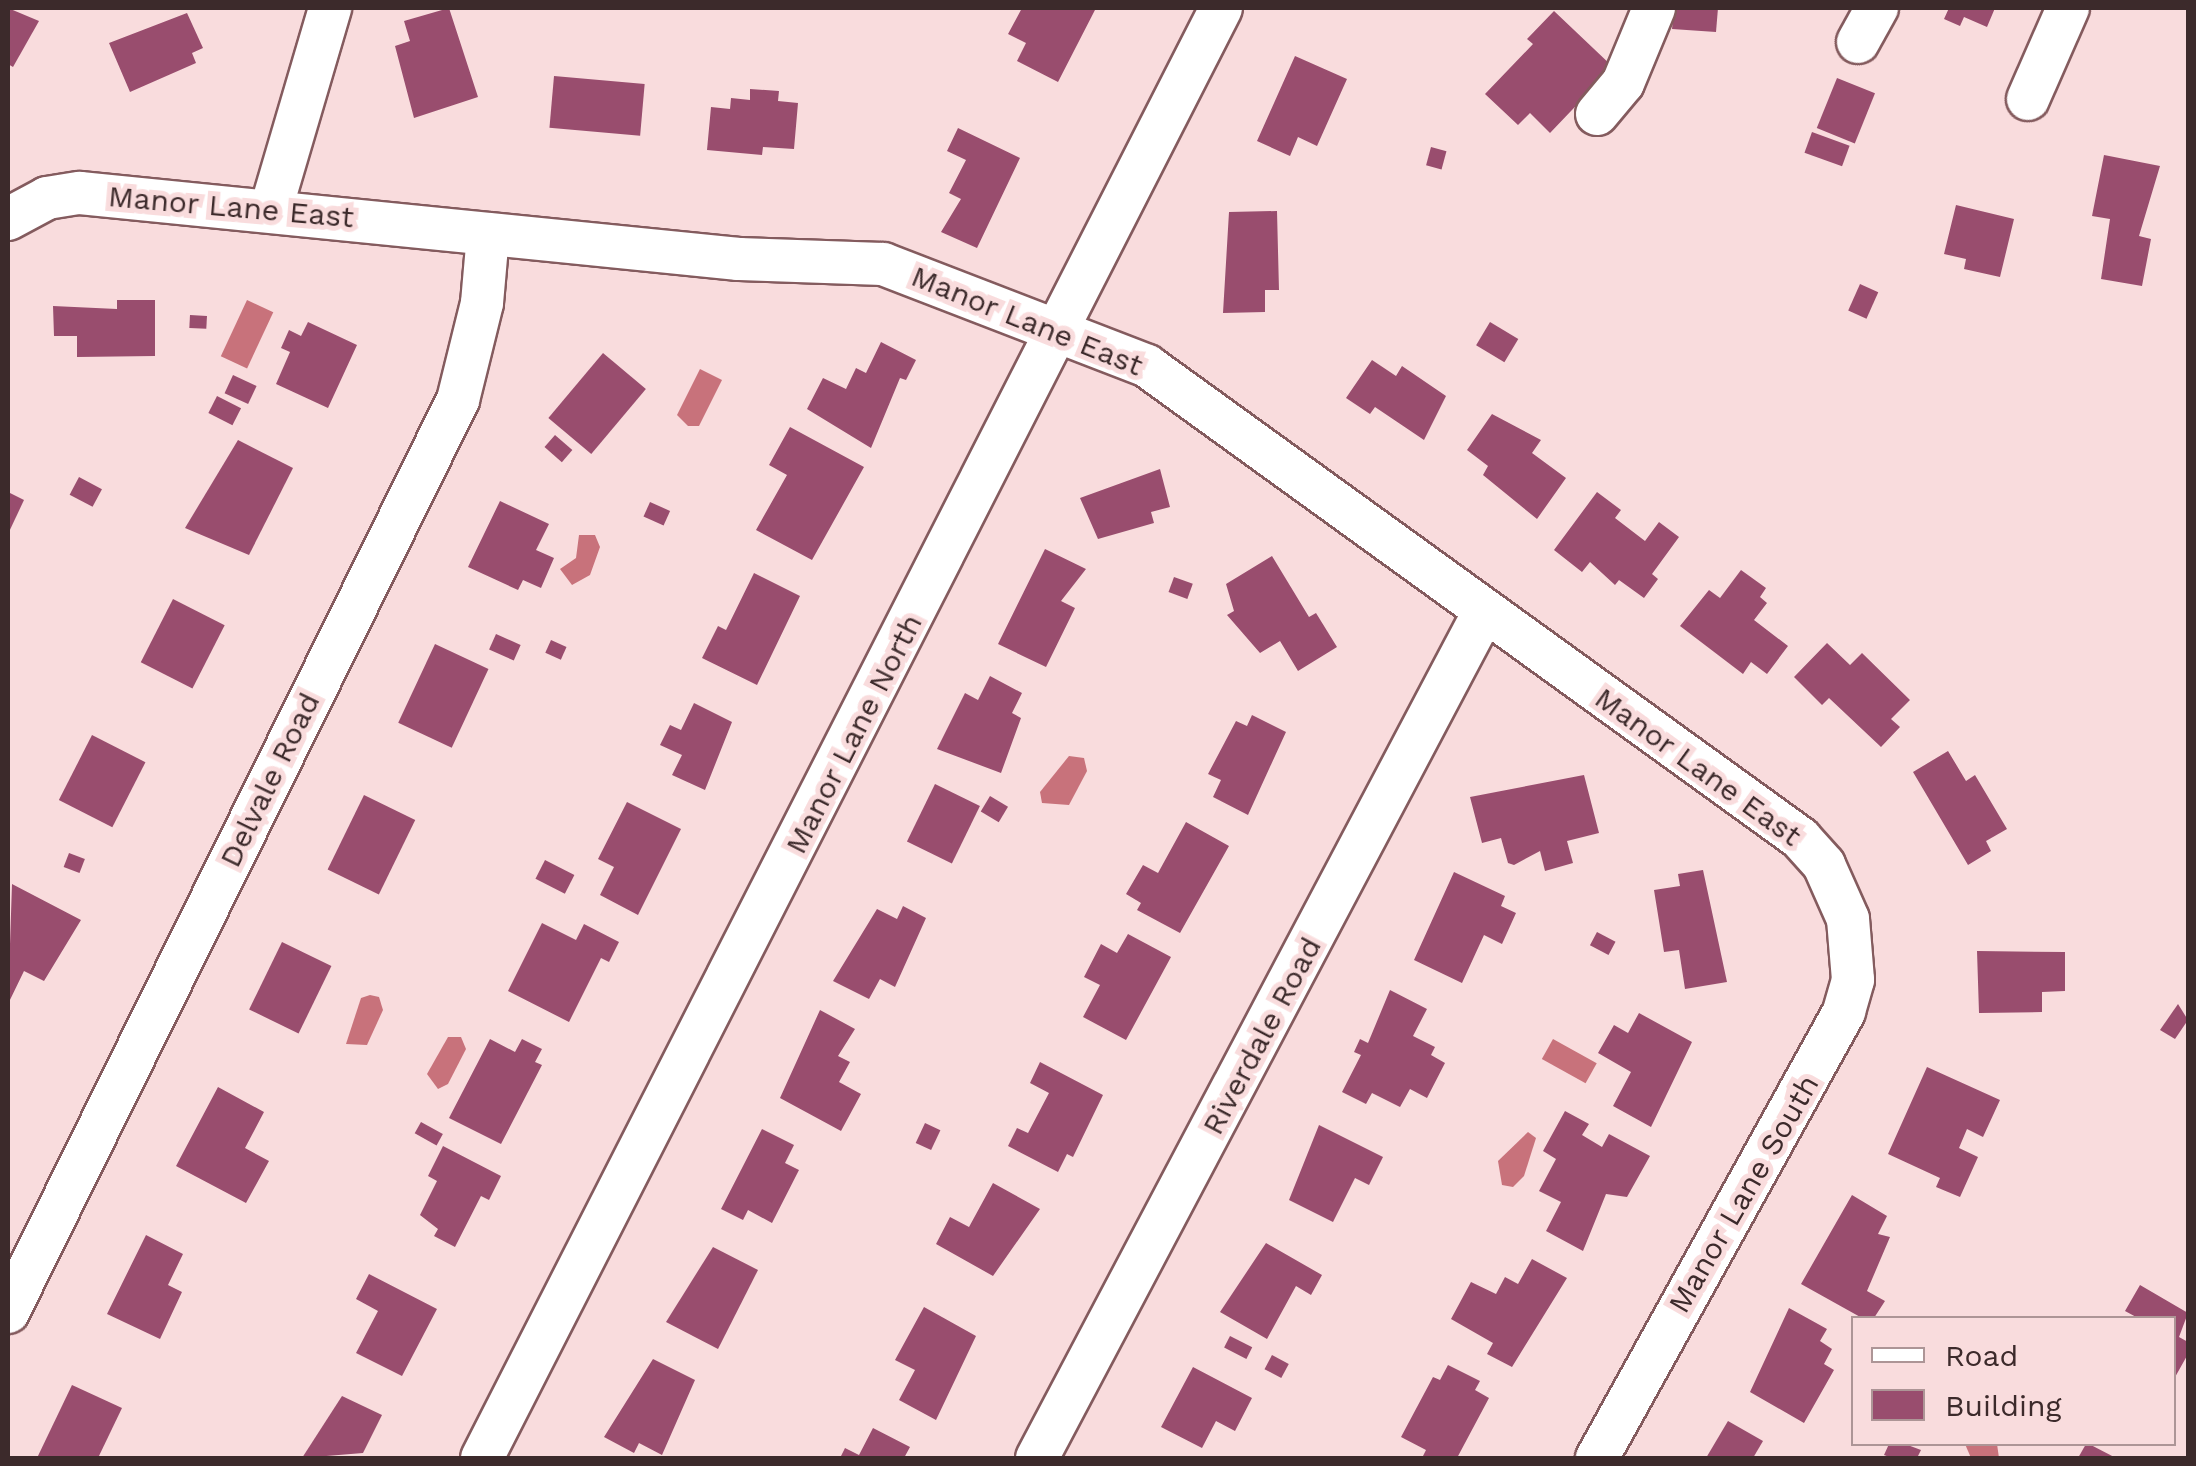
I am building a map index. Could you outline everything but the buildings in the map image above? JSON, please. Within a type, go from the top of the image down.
[{"type":"street","points":[[271,208],[330,8]]},
{"type":"street","name":"Manor Lane North","points":[[482,1458],[1060,332],[1221,8]]},
{"type":"street","points":[[1597,114],[1623,83],[1654,8]]},
{"type":"street","points":[[2028,100],[2068,8]]},
{"type":"street","name":"Manor Lane East","points":[[12,216],[80,193],[271,208],[739,259],[883,264],[1148,366],[1800,838],[1824,865],[1848,918]]},
{"type":"street","name":"Delvale Road","points":[[8,1312],[458,400],[482,304],[488,234]]},
{"type":"street","name":"Riverdale Road","points":[[1037,1458],[1484,612]]},
{"type":"street","name":"Manor Lane South","points":[[1597,1458],[1844,1012],[1853,980],[1848,918]]},
{"type":"shaded area","points":[[247,300],[273,312],[247,368],[221,356]]},
{"type":"shaded area","points":[[700,369],[722,380],[699,426],[688,426],[677,415]]},
{"type":"shaded area","points":[[579,535],[595,535],[600,547],[590,575],[572,585],[560,569],[576,558]]},
{"type":"shaded area","points":[[1069,756],[1084,758],[1087,771],[1069,805],[1042,803],[1040,792]]},
{"type":"shaded area","points":[[379,997],[383,1010],[367,1045],[346,1044],[361,998]]},
{"type":"shaded area","points":[[448,1037],[461,1037],[466,1049],[448,1084],[438,1089],[427,1074]]},
{"type":"shaded area","points":[[1553,1039],[1597,1063],[1586,1083],[1542,1059]]},
{"type":"shaded area","points":[[1528,1132],[1536,1138],[1524,1176],[1513,1187],[1502,1185],[1498,1161]]},
{"type":"shaded area","points":[[1966,1446],[1997,1446],[1999,1458],[1971,1458]]}]
